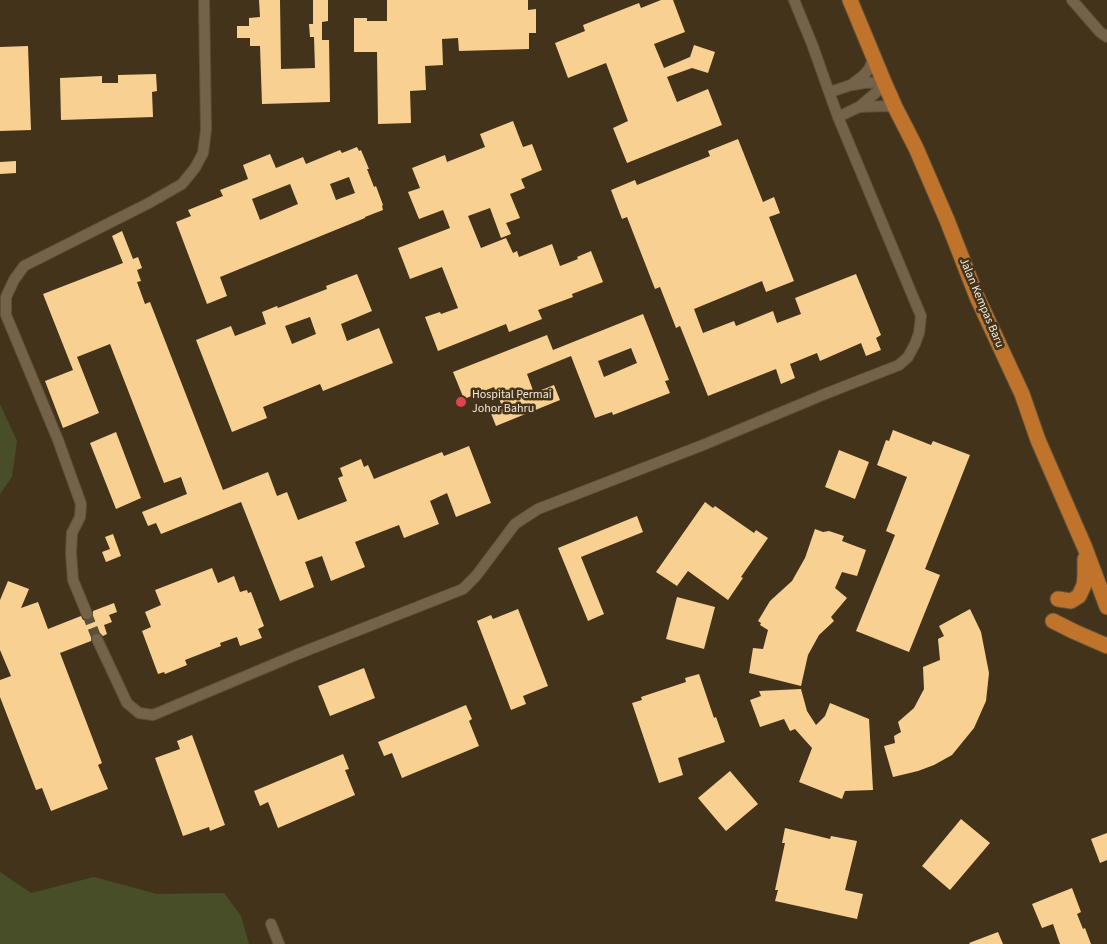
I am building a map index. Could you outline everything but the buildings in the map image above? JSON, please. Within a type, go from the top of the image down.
[{"type":"main road","name":"Jalan Kempas Baru","points":[[850,0],[894,107],[916,148],[977,297],[1022,394],[1038,440],[1085,548],[1107,607]]},
{"type":"main road","points":[[1058,599],[1071,601],[1079,596],[1084,585],[1085,548]]},
{"type":"main road","points":[[1053,621],[1107,646]]},
{"type":"street","points":[[87,614],[73,580],[71,553],[72,533],[80,517],[81,504],[58,440],[6,315],[6,297],[14,280],[24,266],[149,203],[182,184],[195,168],[203,154],[206,130],[204,0]]},
{"type":"street","points":[[96,639],[127,703],[138,713],[153,715],[298,654],[463,589],[476,576],[516,524],[538,509],[703,445],[899,365],[908,357],[919,333],[921,316],[838,117],[794,0]]},
{"type":"street","points":[[1072,0],[1100,32],[1107,37]]},
{"type":"street","points":[[851,85],[869,69],[874,56]]},
{"type":"street","points":[[830,92],[864,83],[885,84]]},
{"type":"street","points":[[838,117],[859,107],[885,84]]},
{"type":"street","points":[[859,107],[894,107]]},
{"type":"street","points":[[271,924],[279,944]]},
{"type":"green space","points":[[0,404],[17,441],[12,477],[0,494]]},
{"type":"green space","points":[[0,872],[31,893],[94,877],[157,894],[224,893],[241,916],[249,944],[0,944]]},
{"type":"tunnel","points":[[87,614],[97,639]]},
{"type":"place","name":"Hospital Permai Johor Bahru","points":[[461,402]]}]
